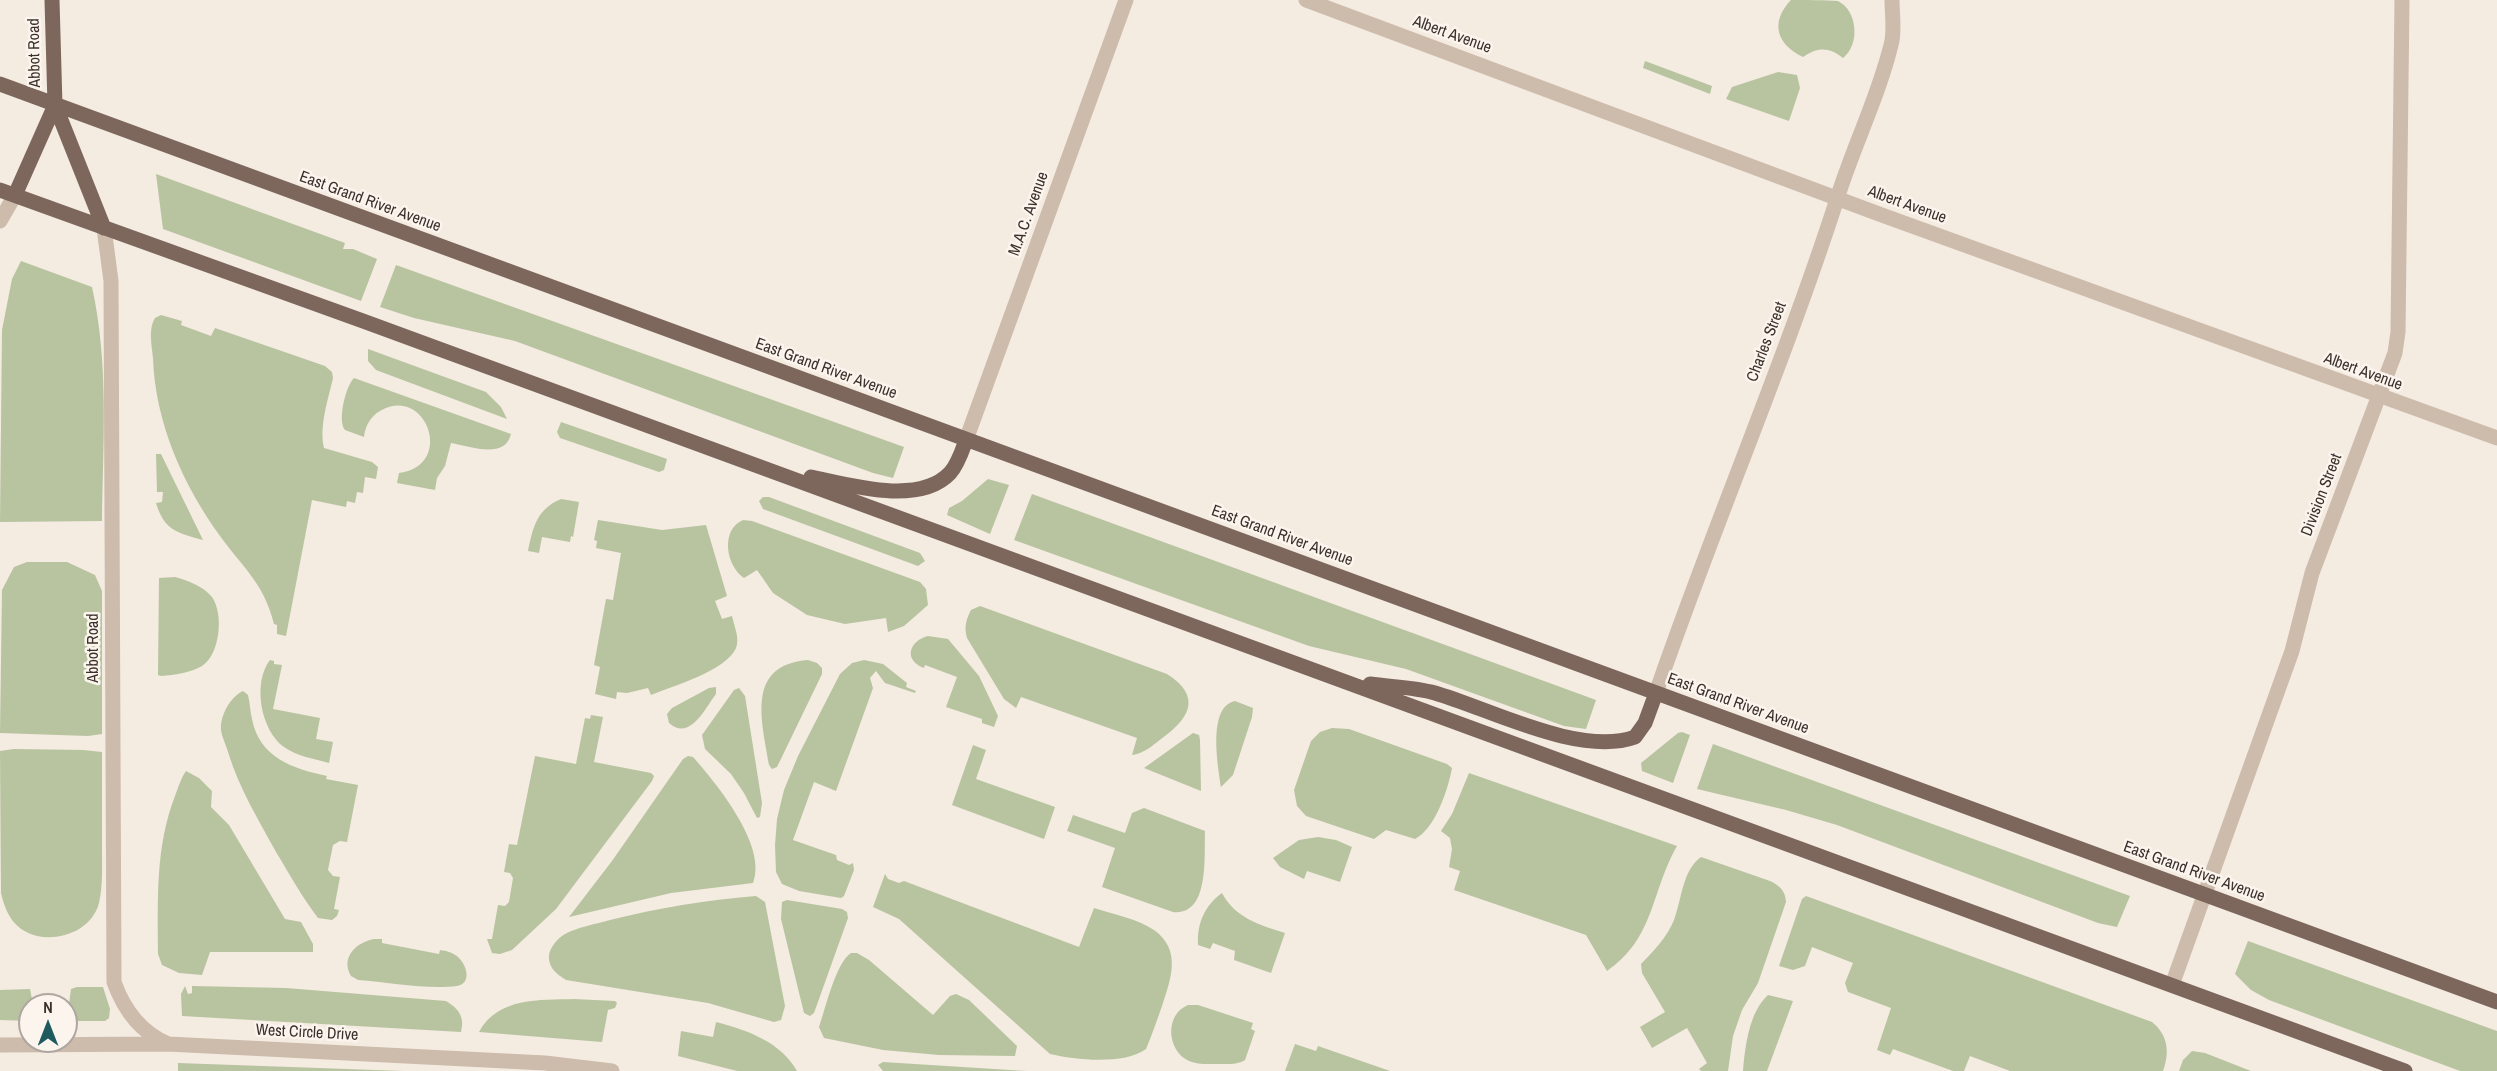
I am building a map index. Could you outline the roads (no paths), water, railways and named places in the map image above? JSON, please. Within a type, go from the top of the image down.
[{"type":"main road","name":"Abbot Road","points":[[52,0],[55,105]]},
{"type":"main road","name":"East Grand River Avenue","points":[[0,84],[2497,1002]]},
{"type":"main road","points":[[15,195],[55,105]]},
{"type":"main road","points":[[55,105],[104,228]]},
{"type":"main road","points":[[0,190],[1344,680],[2405,1071]]},
{"type":"main road","points":[[761,467],[873,490],[925,488],[950,474],[966,440]]},
{"type":"main road","points":[[1344,680],[1432,692],[1565,737],[1588,742],[1609,743],[1635,737],[1645,723],[1656,693]]},
{"type":"street","name":"M.A.C. Avenue","points":[[966,440],[1126,0]]},
{"type":"street","name":"Albert Avenue","points":[[1306,0],[1837,198],[2497,438]]},
{"type":"street","name":"Charles Street","points":[[1656,693],[1823,245],[1837,198],[1892,43],[1892,0]]},
{"type":"street","name":"Division Street","points":[[2172,985],[2292,651],[2312,573],[2395,352],[2398,332],[2402,0]]},
{"type":"street","points":[[0,221],[15,195]]},
{"type":"street","name":"Abbot Road","points":[[104,228],[111,281],[114,982],[120,997],[137,1024],[154,1038],[168,1044]]},
{"type":"street","name":"West Circle Drive","points":[[0,1045],[168,1044],[533,1062],[612,1071]]}]
